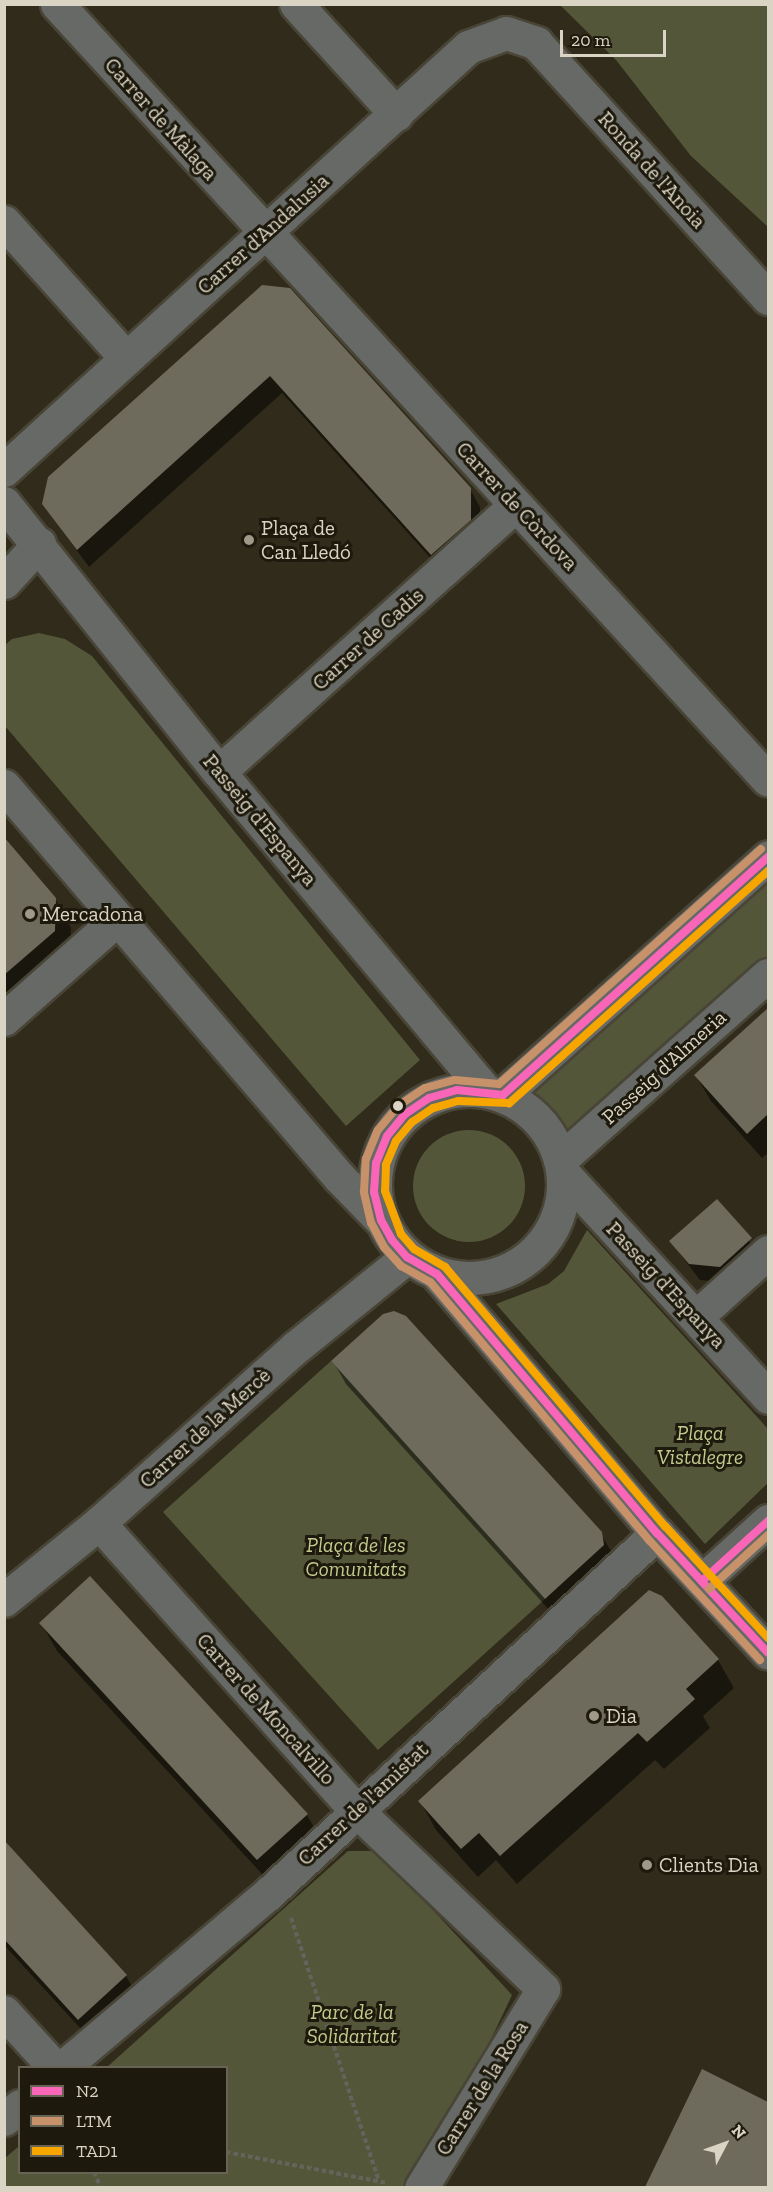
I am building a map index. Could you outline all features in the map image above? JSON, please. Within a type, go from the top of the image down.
[{"type":"street","name":"Carrer de Màlaga","points":[[57,4],[265,233]]},
{"type":"street","points":[[296,4],[396,114]]},
{"type":"street","name":"Carrer d'Andalusia","points":[[4,470],[468,47],[506,33],[536,43]]},
{"type":"street","name":"Ronda de l'Anoia","points":[[536,43],[768,298]]},
{"type":"street","points":[[4,222],[126,358]]},
{"type":"street","name":"Carrer de Còrdova","points":[[265,233],[768,780]]},
{"type":"street","name":"Passeig d'Espanya","points":[[4,502],[219,772],[495,1093],[528,1111],[549,1133],[562,1166],[768,1397]]},
{"type":"street","name":"Carrer de Cadis","points":[[219,772],[516,505]]},
{"type":"street","points":[[4,582],[39,544]]},
{"type":"street","name":"Passeig d'Espanya","points":[[4,786],[116,920],[339,1177],[381,1220],[407,1257],[437,1274],[469,1280],[501,1274],[528,1259],[554,1225],[561,1205],[562,1166]]},
{"type":"street","points":[[495,1093],[768,857]]},
{"type":"street","points":[[4,1019],[116,920]]},
{"type":"street","name":"Passeig d'Almeria","points":[[562,1166],[768,975]]},
{"type":"street","name":"Passeig d'Espanya","points":[[381,1220],[374,1192],[376,1163],[387,1136],[405,1114],[429,1098],[457,1090],[495,1093]]},
{"type":"street","points":[[696,1317],[768,1252]]},
{"type":"street","name":"Carrer de la Mercè","points":[[4,1600],[99,1523],[296,1347],[407,1257]]},
{"type":"street","name":"Passeig d'Espanya","points":[[437,1274],[657,1533],[768,1653]]},
{"type":"street","points":[[702,1581],[768,1521]]},
{"type":"street","name":"Carrer de Moncalvillo","points":[[99,1523],[356,1809],[543,1989]]},
{"type":"street","name":"Carrer de l'amistat","points":[[63,2066],[279,1883],[356,1809],[657,1533]]},
{"type":"street","name":"Carrer de la Rosa","points":[[410,2186],[543,1989]]},
{"type":"street","points":[[4,2012],[54,2066]]},
{"type":"street","points":[[4,2119],[18,2108]]},
{"type":"path","points":[[279,1883],[379,2181]]},
{"type":"path","points":[[228,2152],[410,2186]]},
{"type":"green space","points":[[768,5],[768,227],[691,156],[616,60],[561,6]]},
{"type":"green space","points":[[39,633],[65,639],[92,656],[420,1060],[346,1126],[5,726],[5,645],[12,639]]},
{"type":"green space","points":[[768,873],[768,960],[570,1136],[524,1085]]},
{"type":"green space","points":[[469,1130],[490,1135],[508,1147],[520,1165],[525,1186],[520,1207],[508,1225],[490,1237],[469,1242],[448,1237],[430,1225],[418,1207],[413,1186],[418,1165],[430,1147],[448,1135]]},
{"type":"green space","name":"Plaça Vistalegre","points":[[587,1230],[768,1429],[768,1483],[705,1544],[496,1304],[548,1284],[564,1271]]},
{"type":"green space","name":"Plaça de les Comunitats","points":[[331,1361],[545,1599],[378,1750],[163,1512]]},
{"type":"green space","name":"Parc de la Solidaritat","points":[[348,1851],[378,1851],[512,1995],[421,2187],[5,2187],[4,2159],[18,2147],[18,2174],[228,2174],[228,2066],[108,2066]]},
{"type":"building","points":[[262,285],[290,288],[471,488],[471,520],[431,555],[270,376],[77,550],[42,504],[48,477]]},
{"type":"building","name":"Mercadona","points":[[4,837],[56,898],[55,931],[4,975]]},
{"type":"building","points":[[768,1008],[768,1114],[747,1134],[694,1075]]},
{"type":"building","points":[[717,1199],[752,1238],[720,1267],[689,1264],[669,1241]]},
{"type":"building","points":[[394,1311],[406,1316],[602,1532],[604,1545],[545,1599],[331,1361],[383,1314]]},
{"type":"building","points":[[90,1576],[308,1814],[257,1860],[39,1623]]},
{"type":"building","name":"Dia","points":[[649,1590],[662,1596],[719,1659],[686,1689],[695,1699],[647,1742],[638,1733],[500,1856],[479,1833],[461,1849],[418,1801]]},
{"type":"building","points":[[4,1840],[127,1975],[78,2020],[4,1939]]},
{"type":"building","points":[[702,2069],[768,2102],[768,2187],[645,2187]]},
{"type":"transit line","name":"LTM","points":[[760,1660],[649,1540],[430,1282],[401,1266],[384,1247],[371,1223],[364,1192],[366,1159],[378,1130],[398,1106],[425,1088],[455,1080],[499,1084],[761,849]]},
{"type":"transit line","name":"N2","points":[[768,857],[503,1095],[457,1090],[429,1098],[405,1114],[387,1136],[376,1163],[374,1192],[381,1220],[392,1240],[407,1257],[437,1274],[657,1533],[768,1653]]},
{"type":"transit line","name":"TAD1","points":[[768,871],[509,1103],[458,1101],[433,1108],[412,1122],[396,1141],[386,1165],[385,1191],[401,1234],[414,1249],[445,1267],[665,1526],[768,1638]]},
{"type":"transit line","name":"N2","points":[[702,1581],[768,1521]]},
{"type":"transit line","name":"LTM","points":[[709,1589],[768,1535]]},
{"type":"place","name":"Plaça de Can Lledó","points":[[249,540]]},
{"type":"place","name":"Mercadona","points":[[30,914]]},
{"type":"place","name":"Dia","points":[[594,1716]]},
{"type":"place","name":"Clients Dia","points":[[647,1865]]}]
